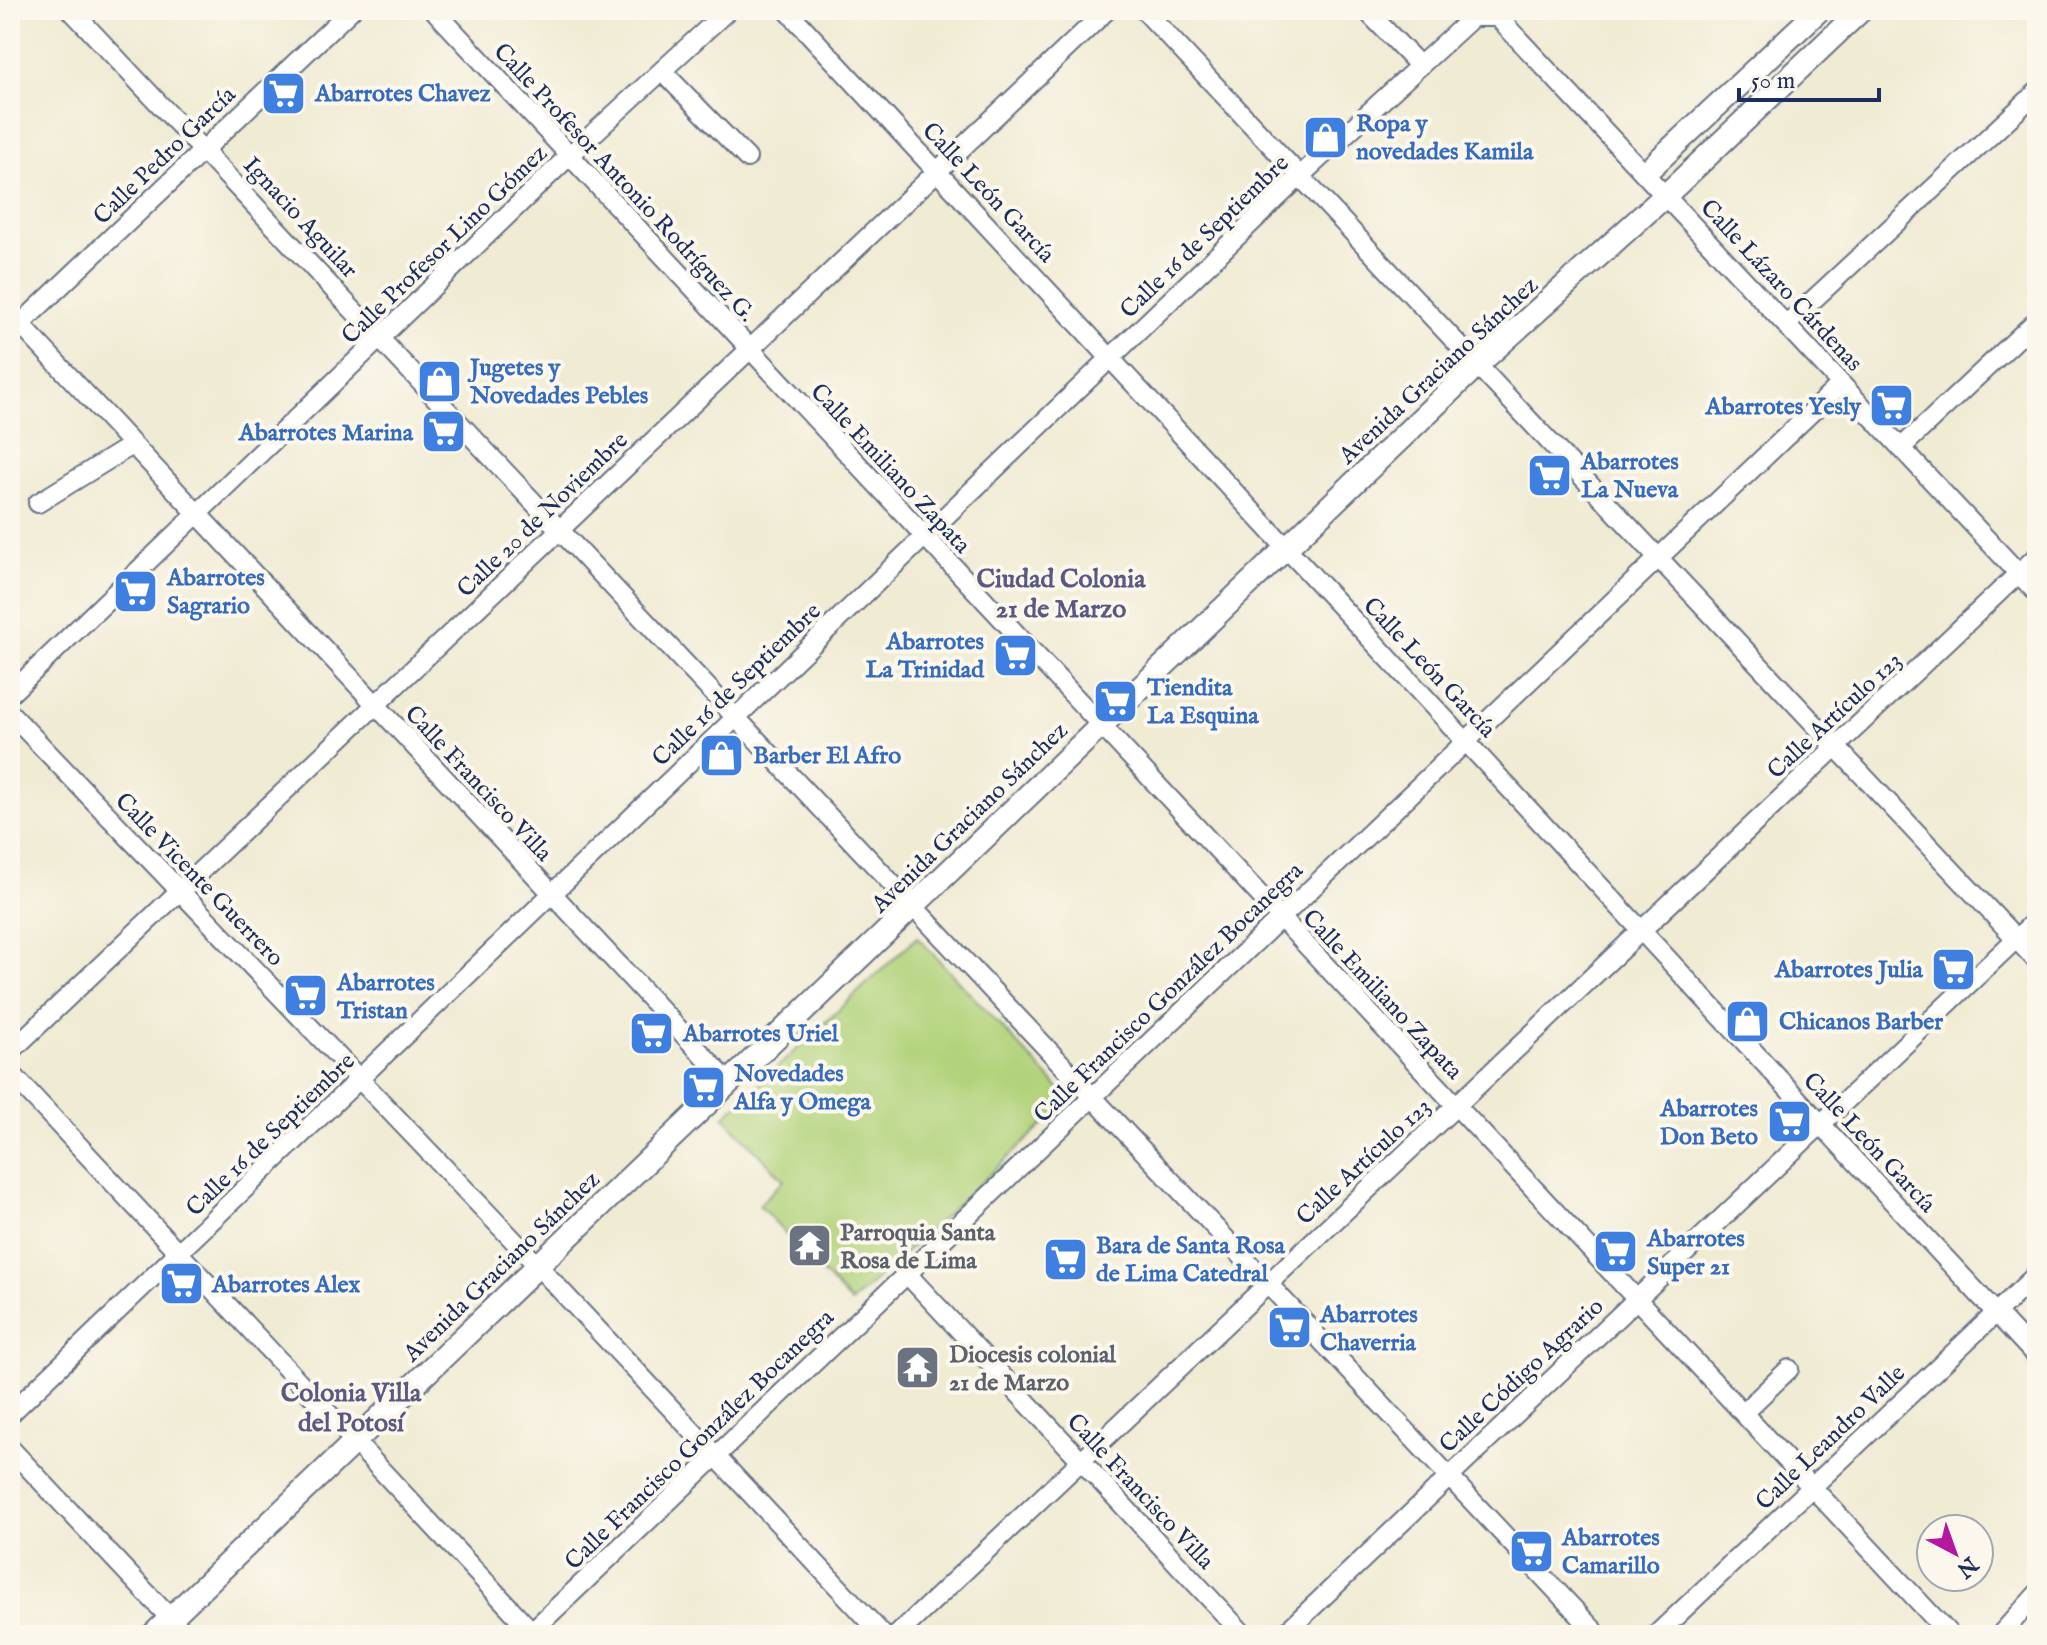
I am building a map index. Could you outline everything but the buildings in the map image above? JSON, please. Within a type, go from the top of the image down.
[{"type":"street","name":"Ignacio Aguilar","points":[[71,10],[1598,1635]]},
{"type":"street","name":"Calle Pedro García","points":[[13,324],[204,150],[351,10]]},
{"type":"street","name":"Calle Profesor Antonio Rodríguez G.","points":[[434,10],[748,351]]},
{"type":"street","name":"Calle Profesor Lino Gómez","points":[[10,694],[570,155],[728,10]]},
{"type":"street","name":"Calle León García","points":[[787,10],[2037,1357]]},
{"type":"street","name":"Calle 20 de Noviembre","points":[[10,1052],[1107,10]]},
{"type":"street","points":[[1144,10],[2037,961]]},
{"type":"street","points":[[1366,10],[1420,66]]},
{"type":"street","points":[[1646,172],[1819,10]]},
{"type":"street","name":"Avenida Graciano Sánchez","points":[[153,1635],[178,1627],[356,1441],[538,1266],[1477,365],[1666,195],[1861,10]]},
{"type":"street","name":"Calle 16 de Septiembre","points":[[10,1414],[182,1253],[1300,176],[1473,17],[1498,12]]},
{"type":"street","name":"Calle Lázaro Cárdenas","points":[[1498,12],[2037,593]]},
{"type":"street","points":[[662,71],[747,158]]},
{"type":"street","points":[[1786,325],[2037,92]]},
{"type":"street","points":[[1901,448],[2037,320]]},
{"type":"street","name":"Calle Francisco Villa","points":[[13,324],[132,445],[729,1083]]},
{"type":"street","name":"Calle Emiliano Zapata","points":[[748,351],[1950,1635]]},
{"type":"street","name":"Calle Francisco González Bocanegra","points":[[532,1634],[1841,384]]},
{"type":"street","points":[[38,503],[132,445]]},
{"type":"street","name":"Calle Artículo 123","points":[[897,1635],[2037,556]]},
{"type":"street","name":"Calle Vicente Guerrero","points":[[10,713],[538,1266],[883,1635]]},
{"type":"street","name":"Calle Código Agrario","points":[[1283,1635],[2037,919]]},
{"type":"street","points":[[10,1072],[182,1253],[532,1634]]},
{"type":"street","name":"Calle Francisco Villa","points":[[907,1274],[1244,1635]]},
{"type":"street","name":"Calle Leandro Valle","points":[[1656,1635],[2037,1274]]},
{"type":"street","points":[[1743,1413],[1789,1369]]},
{"type":"street","points":[[10,1448],[178,1627]]},
{"type":"street","points":[[2000,1635],[2037,1594]]},
{"type":"green space","points":[[917,937],[1070,1100],[851,1303],[759,1205],[784,1180],[724,1117]]},
{"type":"place","name":"Abarrotes Chavez","points":[[284,93]]},
{"type":"place","name":"Ropa y novedades Kamila","points":[[1325,137]]},
{"type":"place","name":"Jugetes y Novedades Pebles","points":[[439,381]]},
{"type":"place","name":"Abarrotes Yesly","points":[[1892,406]]},
{"type":"place","name":"Abarrotes Marina","points":[[444,432]]},
{"type":"place","name":"Abarrotes La Nueva","points":[[1550,475]]},
{"type":"place","name":"Abarrotes Sagrario","points":[[136,591]]},
{"type":"place","name":"Abarrotes La Trinidad","points":[[1015,655]]},
{"type":"place","name":"Tiendita La Esquina","points":[[1116,701]]},
{"type":"place","name":"Barber El Afro","points":[[722,755]]},
{"type":"place","name":"Abarrotes Julia","points":[[1954,969]]},
{"type":"place","name":"Abarrotes Tristan","points":[[306,996]]},
{"type":"place","name":"Chicanos Barber","points":[[1748,1021]]},
{"type":"place","name":"Abarrotes Uriel","points":[[652,1033]]},
{"type":"place","name":"Novedades Alfa y Omega","points":[[703,1087]]},
{"type":"place","name":"Abarrotes Don Beto","points":[[1789,1122]]},
{"type":"place","name":"Parroquia Santa Rosa de Lima","points":[[809,1246]]},
{"type":"place","name":"Abarrotes Super 21","points":[[1616,1252]]},
{"type":"place","name":"Bara de Santa Rosa de Lima Catedral","points":[[1065,1259]]},
{"type":"place","name":"Abarrotes Alex","points":[[181,1284]]},
{"type":"place","name":"Abarrotes Chaverria","points":[[1289,1328]]},
{"type":"place","name":"Diocesis colonial 21 de Marzo","points":[[918,1368]]},
{"type":"place","name":"Abarrotes Camarillo","points":[[1531,1551]]},
{"type":"district","name":"Ciudad Colonia 21 de Marzo","points":[[1061,593]]},
{"type":"district","name":"Colonia Villa del Potosí","points":[[351,1407]]}]
